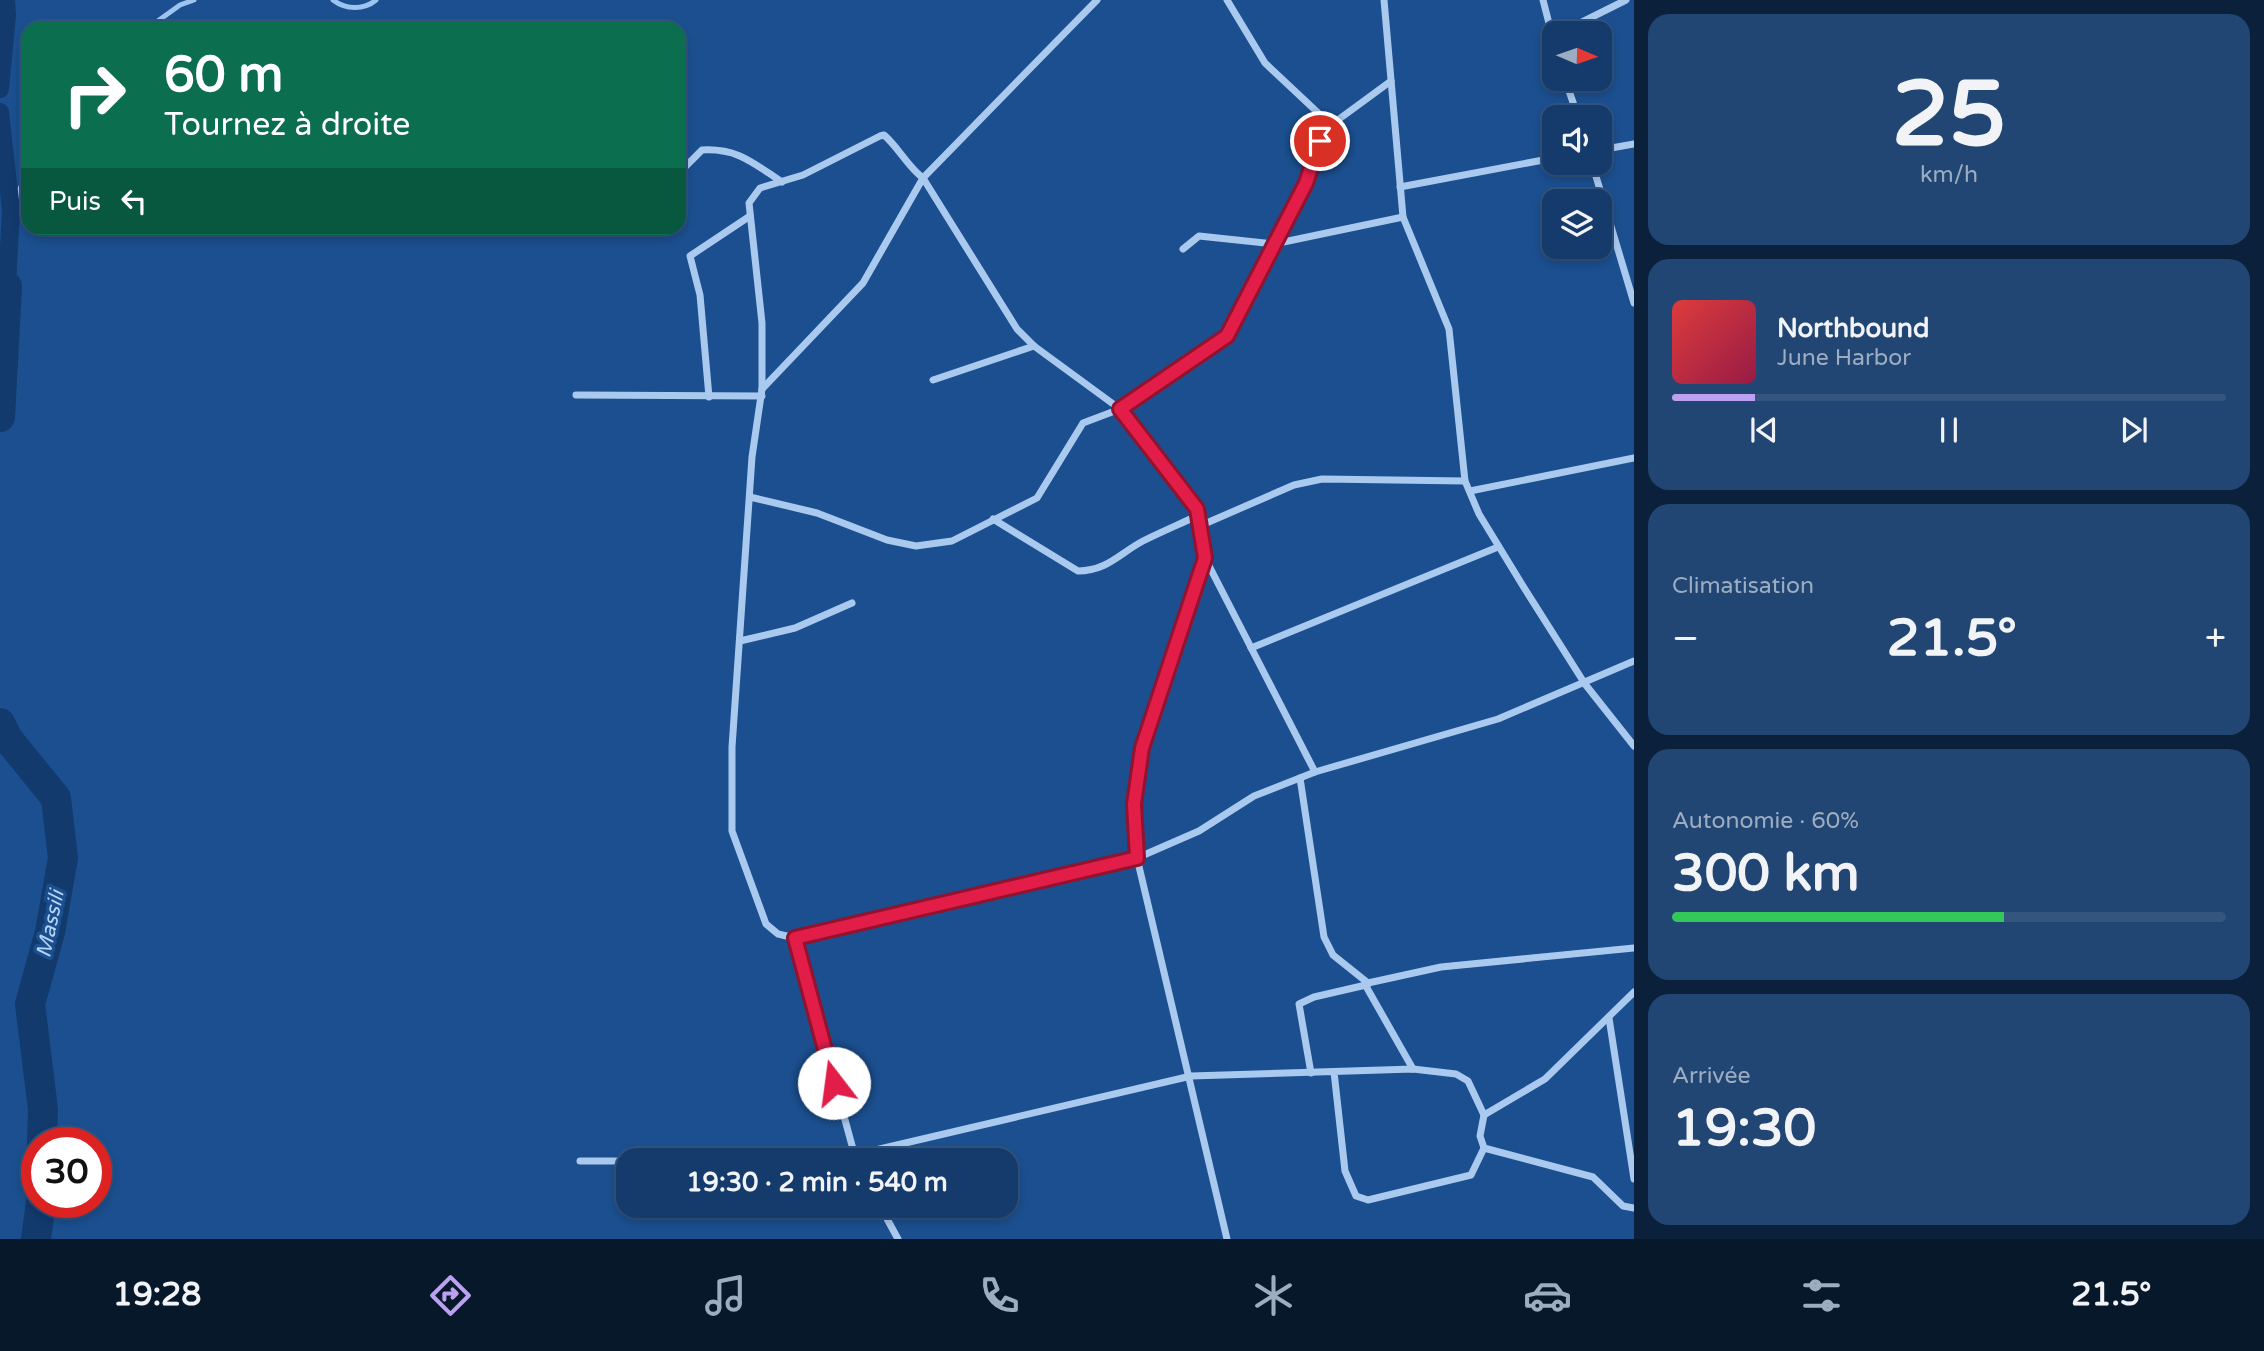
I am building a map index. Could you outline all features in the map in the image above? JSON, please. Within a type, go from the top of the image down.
[{"type":"street","points":[[576,395],[709,397],[762,392],[863,283],[923,178],[1097,0]]},
{"type":"street","points":[[1227,0],[1265,63],[1331,125]]},
{"type":"street","points":[[1384,0],[1403,217],[1449,329],[1465,481],[1498,547],[1586,684],[1634,746]]},
{"type":"street","points":[[1544,0],[1549,21]]},
{"type":"street","points":[[1584,21],[1626,0]]},
{"type":"street","points":[[750,497],[817,513],[887,540],[916,546],[942,544],[1037,498],[1083,423],[1120,409],[1227,336],[1306,183],[1318,145],[1331,125],[1391,81]]},
{"type":"street","points":[[1315,772],[1205,558],[1199,515],[1120,409],[1034,346],[1017,329],[923,178],[913,171],[884,135],[814,170],[760,188],[752,196],[750,216],[762,323],[762,392],[752,457],[732,747],[732,831],[766,925],[778,934],[795,938],[1137,858],[1199,831],[1246,800],[1315,772],[1498,719],[1586,684],[1634,661]]},
{"type":"street","points":[[1612,148],[1634,144]]},
{"type":"street","points":[[686,166],[702,150],[725,149],[743,156],[782,182]]},
{"type":"street","points":[[1400,187],[1542,160]]},
{"type":"street","points":[[1596,175],[1631,278],[1634,303]]},
{"type":"street","points":[[709,397],[700,295],[690,256],[750,216]]},
{"type":"street","points":[[1183,249],[1199,236],[1274,244],[1403,217]]},
{"type":"street","points":[[933,380],[1034,346]]},
{"type":"street","points":[[1470,491],[1634,458]]},
{"type":"street","points":[[1202,525],[1294,485],[1322,479],[1465,481]]},
{"type":"street","points":[[993,519],[1078,571],[1087,571],[1111,564],[1139,543],[1199,515]]},
{"type":"street","points":[[1251,648],[1299,625],[1498,547]]},
{"type":"street","points":[[1205,558],[1142,748],[1134,804],[1137,858],[1191,1076],[1227,1239]]},
{"type":"street","points":[[740,641],[795,628],[852,603]]},
{"type":"street","points":[[1300,778],[1324,937],[1333,955],[1367,984],[1413,1069]]},
{"type":"street","points":[[795,938],[852,1148]]},
{"type":"street","points":[[1311,1073],[1299,1004],[1314,997],[1441,967],[1634,948]]},
{"type":"street","points":[[1485,1115],[1545,1079],[1634,992]]},
{"type":"street","points":[[1609,1018],[1634,1179]]},
{"type":"street","points":[[896,1148],[1191,1076],[1413,1069],[1456,1074],[1464,1078],[1485,1115],[1480,1136],[1484,1148],[1471,1175],[1368,1200],[1356,1196],[1345,1171],[1334,1072]]},
{"type":"street","points":[[1484,1148],[1593,1177],[1623,1206],[1634,1208]]},
{"type":"street","points":[[580,1161],[616,1161]]},
{"type":"street","points":[[887,1218],[898,1239]]},
{"type":"waterway","points":[[0,89],[6,0]]},
{"type":"waterway","points":[[158,21],[180,5],[194,0]]},
{"type":"waterway","points":[[333,0],[355,8],[376,0]]},
{"type":"waterway","points":[[0,112],[11,210],[7,286]]},
{"type":"waterway","points":[[11,210],[21,186]]},
{"type":"waterway","name":"Massili","points":[[0,417],[7,286]]},
{"type":"waterway","name":"Massili","points":[[0,723],[8,739],[56,798],[63,858],[50,932],[30,1004],[43,1109],[42,1127]]},
{"type":"waterway","name":"Massili","points":[[36,1239],[39,1218]]},
{"type":"route","points":[[834,1083],[795,938],[1137,858],[1134,804],[1142,748],[1150,715],[1205,558],[1202,525],[1197,509],[1120,409],[1227,336],[1306,183],[1320,141]]}]
